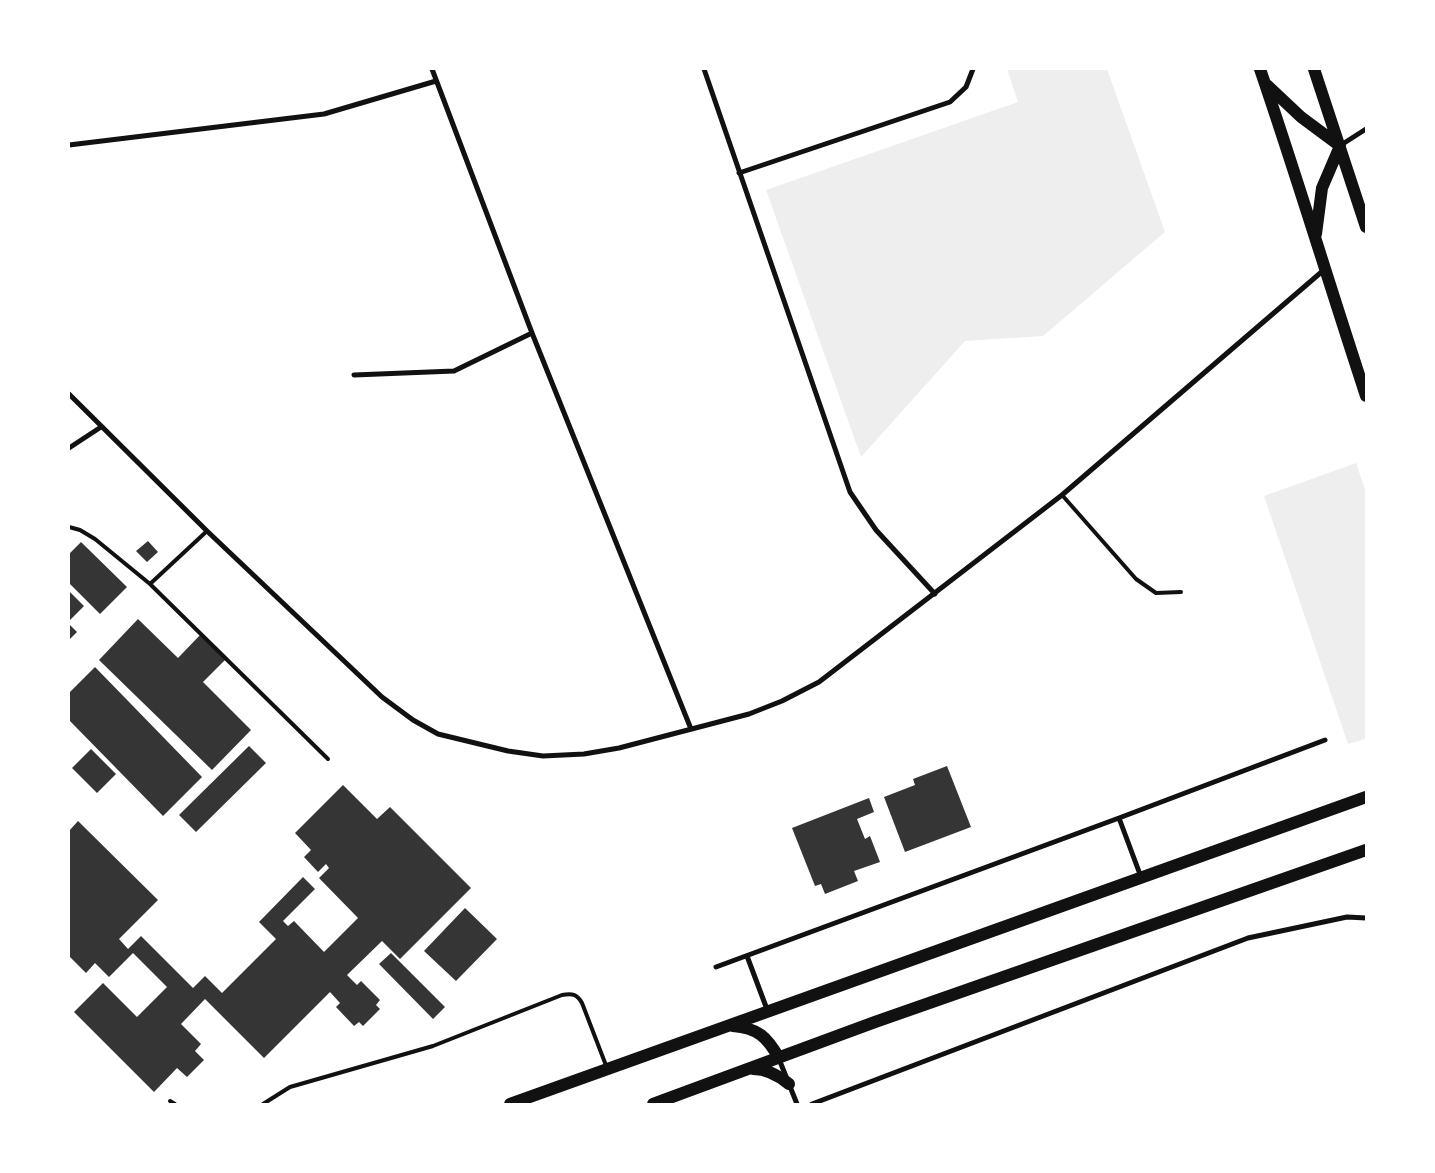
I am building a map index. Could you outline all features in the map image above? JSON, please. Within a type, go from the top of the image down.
[{"type":"main road","points":[[1260,69],[1293,165],[1366,396]]},
{"type":"main road","points":[[1314,69],[1366,227]]},
{"type":"main road","points":[[1265,83],[1300,118],[1340,146]]},
{"type":"main road","points":[[1315,239],[1322,188],[1340,146]]},
{"type":"main road","points":[[510,1104],[733,1026],[1366,797]]},
{"type":"main road","points":[[653,1104],[875,1022],[1366,850]]},
{"type":"main road","points":[[733,1026],[748,1028],[762,1035],[770,1042],[779,1058]]},
{"type":"main road","points":[[748,1069],[770,1072],[789,1084]]},
{"type":"street","points":[[432,69],[532,332],[691,729]]},
{"type":"street","points":[[704,69],[850,492],[876,530],[935,594]]},
{"type":"street","points":[[739,173],[950,102],[966,87],[973,69]]},
{"type":"street","points":[[69,145],[324,114],[436,81]]},
{"type":"street","points":[[1340,146],[1366,129]]},
{"type":"street","points":[[69,394],[207,531],[382,697],[413,720],[438,734],[508,751],[543,756],[584,754],[619,748],[749,714],[819,682],[1062,495],[1325,269]]},
{"type":"street","points":[[354,375],[454,371],[532,332]]},
{"type":"street","points":[[69,448],[101,427]]},
{"type":"street","points":[[716,967],[1325,740]]},
{"type":"street","points":[[1119,818],[1141,878]]},
{"type":"street","points":[[812,1104],[1248,938],[1347,917],[1366,918]]},
{"type":"street","points":[[747,956],[768,1013]]},
{"type":"street","points":[[779,1058],[797,1104]]},
{"type":"lane","points":[[1062,495],[1136,579],[1156,594],[1181,592]]},
{"type":"lane","points":[[69,527],[80,530],[95,539],[150,584],[328,759]]},
{"type":"lane","points":[[150,584],[207,531]]},
{"type":"lane","points":[[263,1104],[290,1088],[433,1046],[562,994],[570,993],[576,995],[582,1003],[608,1070]]},
{"type":"lane","points":[[170,1101],[176,1104]]},
{"type":"shaded area","points":[[1007,69],[1107,69],[1165,232],[1043,336],[965,341],[861,457],[766,190],[1018,102]]},
{"type":"shaded area","points":[[1356,463],[1366,492],[1366,736],[1365,739],[1348,744],[1264,496]]},
{"type":"building","points":[[148,541],[158,552],[147,562],[136,551]]},
{"type":"building","points":[[81,542],[127,587],[100,614],[69,583],[69,554]]},
{"type":"building","points":[[69,591],[84,606],[69,621]]},
{"type":"building","points":[[138,619],[178,658],[201,634],[226,659],[203,682],[251,730],[212,770],[99,660]]},
{"type":"building","points":[[69,624],[77,632],[69,640]]},
{"type":"building","points":[[95,667],[202,777],[163,816],[69,720],[69,693]]},
{"type":"building","points":[[249,746],[266,763],[196,832],[179,815]]},
{"type":"building","points":[[91,749],[116,774],[97,793],[72,768]]},
{"type":"building","points":[[947,766],[971,827],[905,852],[884,797],[915,785],[913,779]]},
{"type":"building","points":[[343,785],[377,819],[390,807],[471,888],[400,959],[382,941],[347,975],[357,985],[361,981],[380,1000],[376,1005],[380,1009],[363,1026],[359,1022],[354,1026],[336,1007],[340,1003],[330,992],[264,1058],[205,999],[181,1024],[201,1044],[195,1051],[204,1060],[187,1077],[177,1068],[154,1092],[74,1012],[103,983],[137,1017],[167,987],[133,953],[109,977],[95,963],[86,973],[69,956],[69,831],[78,821],[158,900],[119,939],[128,949],[141,936],[193,988],[205,976],[222,993],[276,939],[259,922],[303,877],[315,889],[283,921],[288,926],[294,921],[324,952],[358,918],[319,878],[329,868],[326,864],[318,872],[304,857],[311,850],[295,833]]},
{"type":"building","points":[[869,798],[874,812],[857,819],[865,839],[870,836],[880,862],[854,871],[858,881],[825,894],[821,884],[815,886],[792,828]]},
{"type":"building","points":[[465,908],[497,939],[456,981],[424,951]]},
{"type":"building","points":[[391,953],[445,1007],[433,1019],[379,964]]}]
